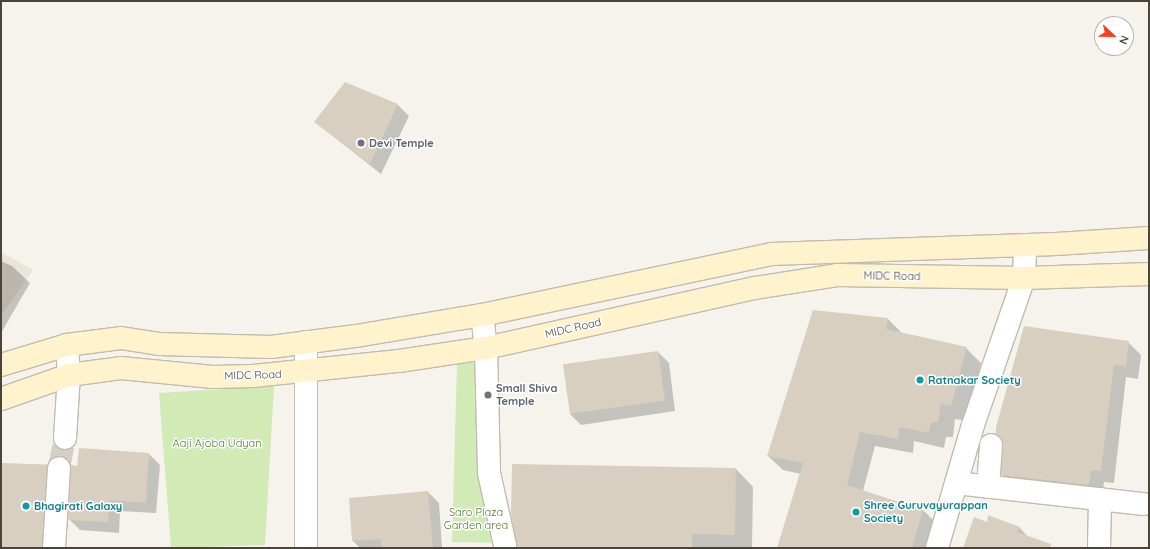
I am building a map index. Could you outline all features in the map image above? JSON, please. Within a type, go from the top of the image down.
[{"type":"street","points":[[1,365],[67,345],[121,338],[159,344],[211,347],[271,347],[306,342],[482,315],[771,254],[1025,245],[1149,238]]},
{"type":"street","points":[[937,548],[956,483],[1024,278],[1025,245]]},
{"type":"street","points":[[910,248],[910,276]]},
{"type":"street","points":[[771,254],[773,285]]},
{"type":"street","name":"MIDC Road","points":[[1,399],[70,375],[121,368],[213,377],[307,372],[486,348],[773,285],[837,275],[1024,278],[1149,274]]},
{"type":"street","points":[[482,315],[486,348],[489,473],[505,545]]},
{"type":"street","points":[[306,342],[306,548]]},
{"type":"street","points":[[65,438],[70,375],[67,345]]},
{"type":"street","points":[[988,487],[992,445]]},
{"type":"street","points":[[54,548],[59,468]]},
{"type":"street","points":[[956,483],[1144,504]]},
{"type":"street","points":[[1098,548],[1100,499]]},
{"type":"shaded area","points":[[1,252],[33,270],[1,316]]},
{"type":"green space","name":"Saro Plaza Garden area","points":[[498,360],[500,543],[452,542],[457,364]]},
{"type":"green space","name":"Aaji Ajoba Udyan","points":[[274,386],[265,545],[171,548],[159,393]]},
{"type":"building","name":"Devi Temple","points":[[345,82],[398,104],[370,164],[314,122]]},
{"type":"building","points":[[813,310],[888,318],[886,329],[967,347],[951,406],[941,404],[938,422],[931,422],[929,433],[899,427],[898,439],[860,432],[847,485],[923,510],[912,548],[777,548],[803,463],[767,456]]},
{"type":"building","points":[[1024,326],[1129,341],[1126,366],[1114,365],[1101,471],[1091,470],[1089,485],[1001,475],[1003,446],[1002,439],[996,434],[996,427]]},
{"type":"building","points":[[658,351],[665,401],[570,414],[563,364]]},
{"type":"building","points":[[79,448],[149,453],[146,503],[110,500],[108,522],[68,520],[71,465],[77,466]]},
{"type":"building","name":"Bhagirati Galaxy","points":[[1,463],[47,465],[44,548],[1,548]]},
{"type":"building","points":[[512,464],[736,468],[735,535],[692,534],[692,548],[517,548],[511,513]]},
{"type":"building","points":[[428,491],[433,548],[382,548],[381,539],[352,541],[349,498]]},
{"type":"building","points":[[988,515],[1020,527],[1017,532],[1051,544],[1050,548],[963,548],[974,517],[987,522]]},
{"type":"tunnel","points":[[59,468],[65,438]]},
{"type":"place","name":"Devi Temple","points":[[361,143]]},
{"type":"place","name":"Ratnakar Society","points":[[920,380]]},
{"type":"place","name":"Small Shiva Temple","points":[[488,395]]},
{"type":"place","name":"Bhagirati Galaxy","points":[[26,506]]},
{"type":"place","name":"Shree Guruvayurappan Society","points":[[856,512]]}]
